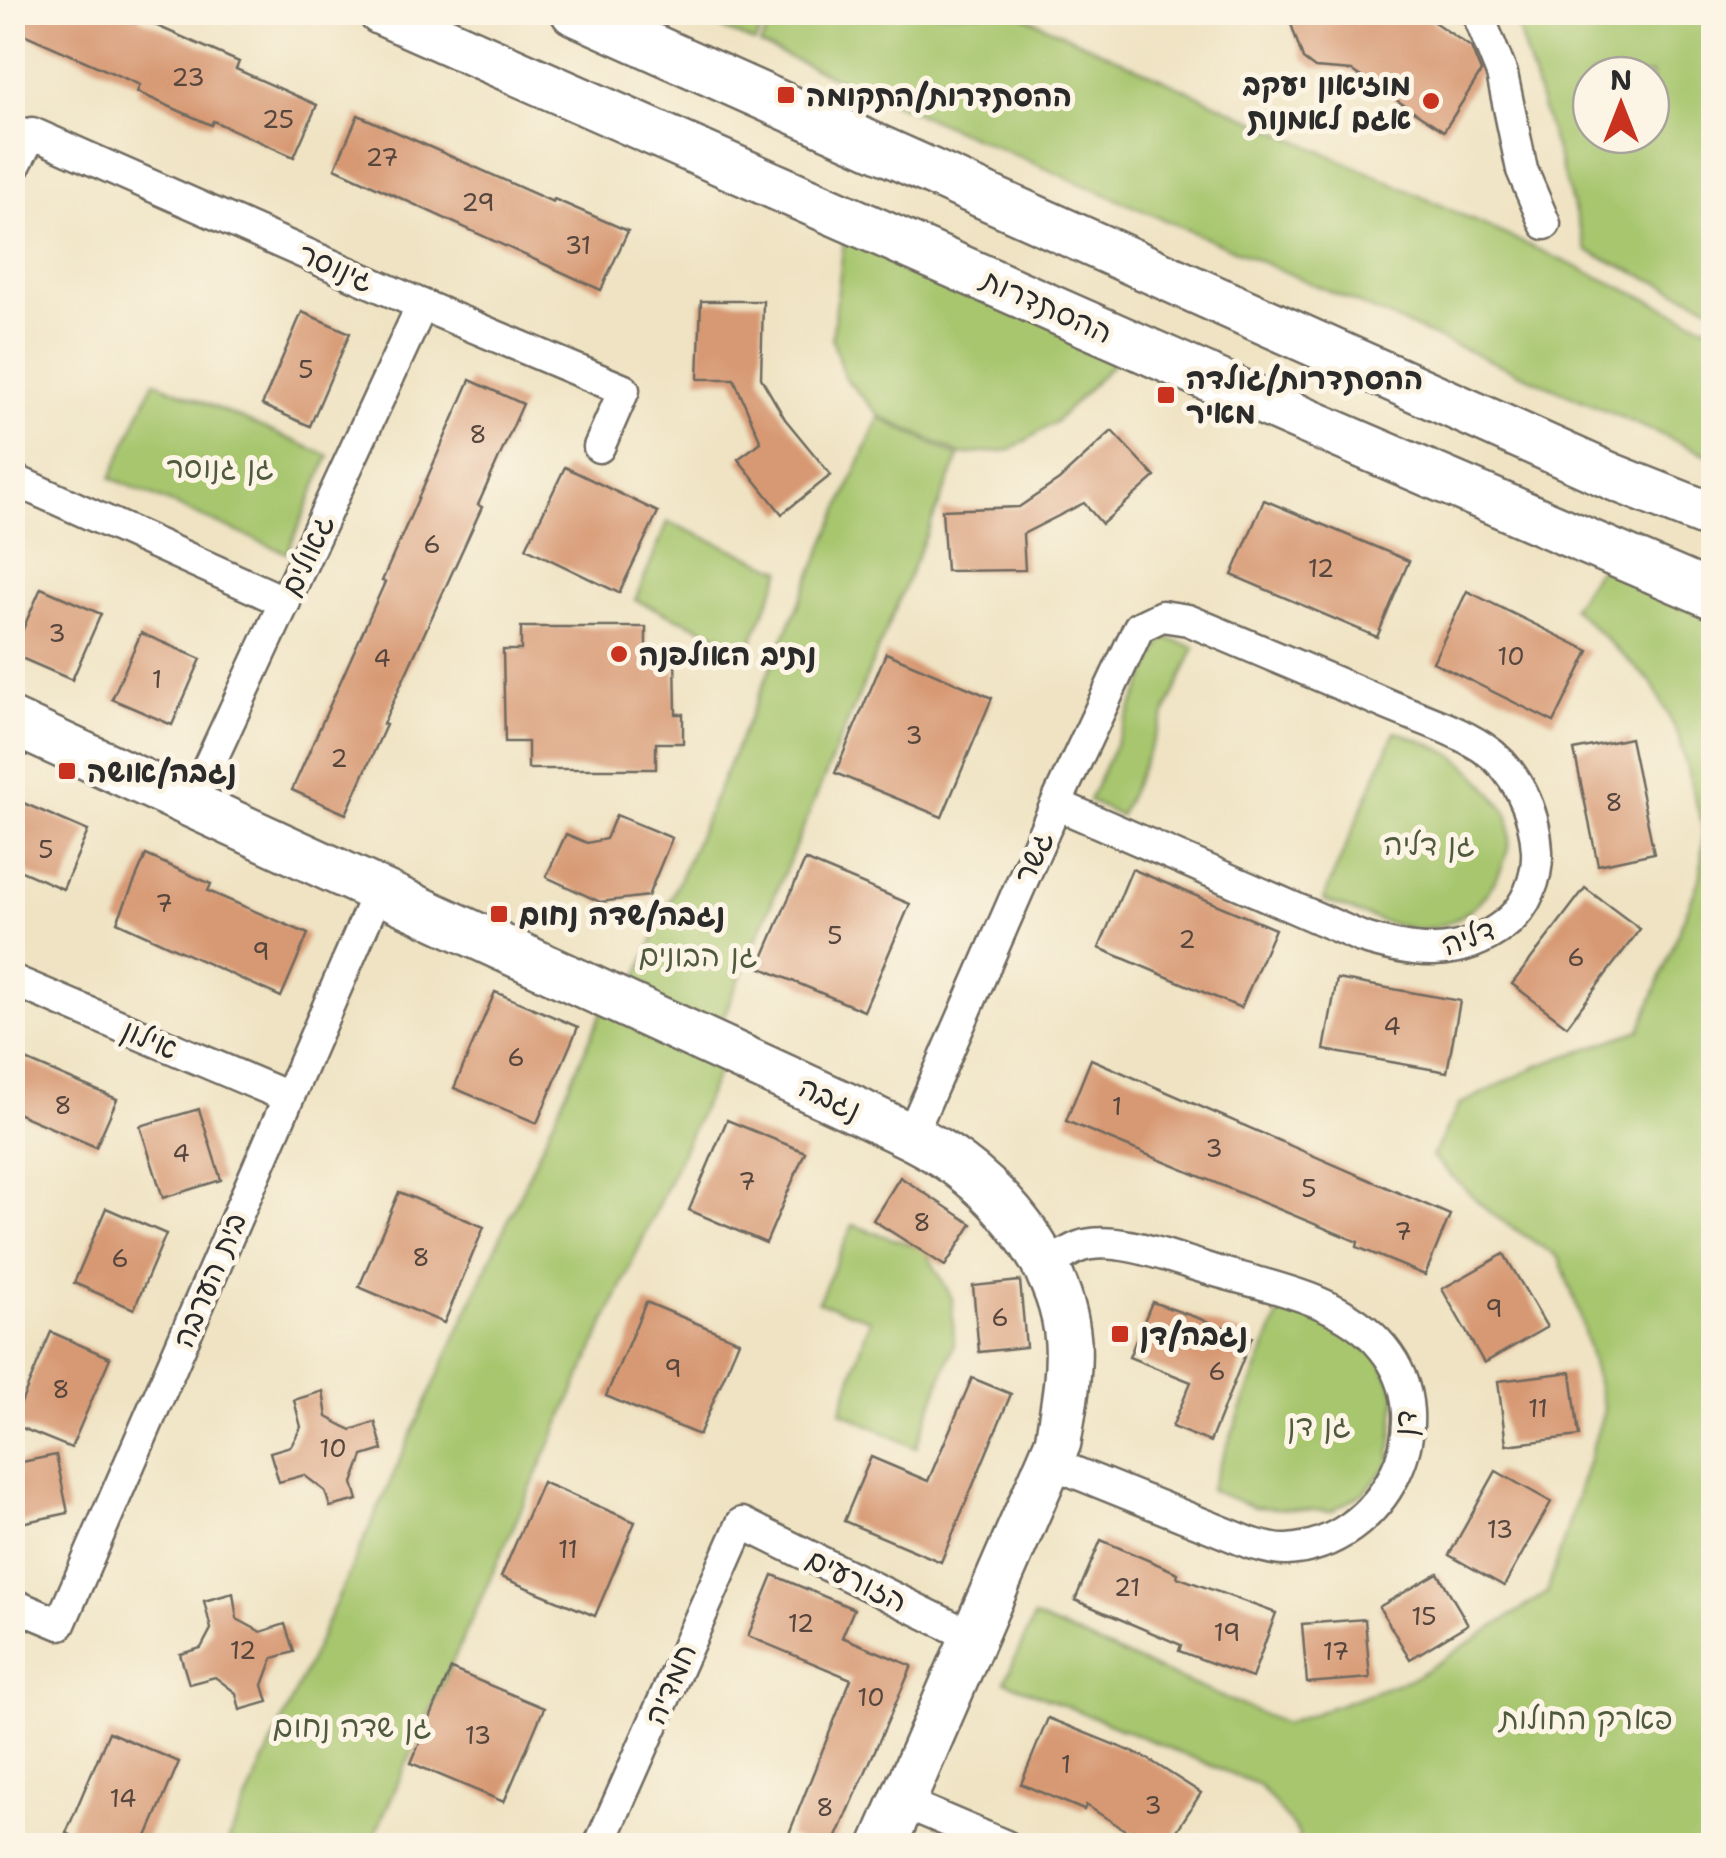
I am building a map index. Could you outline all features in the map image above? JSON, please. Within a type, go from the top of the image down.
[{"type":"main road","name":"ההסתדרות","points":[[382,12],[1304,420],[1714,596]]},
{"type":"main road","points":[[574,12],[1558,453],[1714,517]]},
{"type":"main road","name":"נגבה","points":[[12,722],[910,1138],[958,1164],[1022,1228],[1047,1266],[1062,1303],[1068,1342],[1067,1387],[1058,1442],[884,1846]]},
{"type":"street","points":[[1477,12],[1502,74],[1522,170],[1545,224]]},
{"type":"street","name":"גינוסר","points":[[12,171],[32,133],[624,390],[599,447]]},
{"type":"street","name":"גאולים","points":[[191,804],[422,305]]},
{"type":"street","points":[[12,479],[285,602]]},
{"type":"street","name":"גשר","points":[[910,1138],[1056,804],[1139,627],[1162,616],[1188,620]]},
{"type":"street","name":"דליה","points":[[1056,804],[1360,937],[1396,948],[1428,952],[1462,946],[1490,936],[1520,908],[1537,872],[1532,817],[1520,788],[1483,748],[1188,620]]},
{"type":"street","name":"בית הערבה","points":[[12,1604],[60,1624],[379,889]]},
{"type":"street","name":"אילון","points":[[12,980],[288,1097]]},
{"type":"street","name":"דן","points":[[1047,1266],[1081,1246],[1122,1245],[1323,1304],[1382,1346],[1405,1386],[1409,1413],[1394,1478],[1365,1518],[1330,1540],[1283,1550],[1250,1543],[1049,1462]]},
{"type":"street","name":"הזורעים","points":[[742,1522],[972,1637]]},
{"type":"street","name":"חמדיה","points":[[599,1846],[742,1522]]},
{"type":"street","points":[[903,1802],[1006,1846]]},
{"type":"green space","points":[[777,12],[1017,13],[1713,329],[1713,457],[760,45]]},
{"type":"green space","points":[[685,13],[770,13],[755,43]]},
{"type":"green space","points":[[1513,13],[1713,13],[1713,307],[1587,251]]},
{"type":"green space","points":[[846,224],[1126,351],[1055,422],[1011,450],[962,455],[881,417],[845,378],[832,339]]},
{"type":"green space","name":"גן גנוסר","points":[[154,381],[329,456],[287,553],[111,478]]},
{"type":"green space","name":"גן הבונים","points":[[879,418],[959,457],[718,1030],[631,991]]},
{"type":"green space","points":[[668,522],[782,570],[749,648],[635,600]]},
{"type":"green space","name":"פארק החולות","points":[[1599,568],[1713,608],[1713,1845],[1301,1845],[1298,1833],[1259,1785],[1005,1681],[1034,1617],[1285,1724],[1415,1677],[1547,1593],[1604,1410],[1579,1312],[1559,1258],[1489,1212],[1432,1157],[1459,1105],[1538,1066],[1640,1030],[1701,875],[1703,828],[1678,735],[1652,683],[1572,607]]},
{"type":"green space","points":[[1164,638],[1195,647],[1120,816],[1089,801]]},
{"type":"green space","name":"גן דליה","points":[[1395,731],[1439,748],[1462,762],[1483,782],[1508,816],[1506,857],[1485,895],[1469,910],[1432,928],[1389,923],[1323,900]]},
{"type":"green space","name":"גן שדה נחום","points":[[603,1010],[723,1061],[370,1845],[226,1846]]},
{"type":"green space","points":[[853,1225],[925,1250],[952,1298],[954,1344],[916,1448],[841,1411],[870,1319],[818,1302]]},
{"type":"green space","name":"גן דן","points":[[1283,1303],[1344,1327],[1380,1354],[1396,1396],[1390,1463],[1365,1492],[1331,1511],[1254,1507],[1210,1490]]},
{"type":"building","points":[[12,12],[141,12],[139,18],[239,62],[236,69],[317,105],[294,157],[137,92],[140,85],[12,29]]},
{"type":"building","name":"מוזיאון יעקב אגם לאמנות","points":[[1287,12],[1419,12],[1471,47],[1481,72],[1444,131],[1352,71],[1315,68],[1303,59]]},
{"type":"building","points":[[358,115],[628,231],[601,290],[335,168]]},
{"type":"building","points":[[701,301],[763,301],[761,378],[785,419],[831,475],[782,514],[738,459],[761,442],[734,379],[698,379]]},
{"type":"building","points":[[302,312],[350,333],[310,426],[262,405]]},
{"type":"building","points":[[470,380],[523,404],[478,505],[482,507],[346,814],[292,790]]},
{"type":"building","points":[[1112,431],[1155,477],[1102,524],[1084,503],[1023,534],[1025,570],[946,571],[942,510],[1019,507],[1059,480]]},
{"type":"building","points":[[565,467],[658,512],[619,593],[526,548]]},
{"type":"building","points":[[1264,500],[1409,561],[1377,637],[1232,575]]},
{"type":"building","points":[[41,588],[101,614],[72,680],[12,654]]},
{"type":"building","points":[[1467,591],[1589,651],[1554,722],[1433,662]]},
{"type":"building","points":[[521,627],[646,627],[646,650],[675,650],[676,714],[683,714],[683,743],[656,743],[656,769],[528,769],[528,742],[505,742],[503,650],[521,650]]},
{"type":"building","points":[[141,633],[201,659],[172,725],[112,699]]},
{"type":"building","points":[[886,653],[992,698],[942,817],[835,773]]},
{"type":"building","points":[[1630,738],[1654,853],[1598,865],[1574,750]]},
{"type":"building","points":[[21,802],[88,831],[63,889],[12,867],[12,822]]},
{"type":"building","points":[[616,815],[672,838],[648,896],[600,902],[546,877],[566,834],[587,843],[606,839]]},
{"type":"building","points":[[146,855],[211,884],[208,891],[308,934],[281,997],[117,922]]},
{"type":"building","points":[[805,860],[910,904],[864,1011],[759,967]]},
{"type":"building","points":[[1132,869],[1275,929],[1241,1008],[1099,948]]},
{"type":"building","points":[[1585,888],[1640,929],[1567,1026],[1512,984]]},
{"type":"building","points":[[1337,979],[1460,1001],[1447,1072],[1324,1050]]},
{"type":"building","points":[[495,992],[578,1027],[537,1123],[454,1088]]},
{"type":"building","points":[[1091,1059],[1450,1215],[1425,1275],[1357,1247],[1358,1242],[1066,1121]]},
{"type":"building","points":[[26,1060],[117,1099],[96,1147],[12,1111],[12,1092]]},
{"type":"building","points":[[199,1109],[221,1180],[163,1198],[140,1126]]},
{"type":"building","points":[[727,1120],[805,1152],[766,1243],[689,1210]]},
{"type":"building","points":[[900,1177],[972,1224],[945,1266],[873,1220]]},
{"type":"building","points":[[399,1192],[484,1227],[444,1323],[359,1287]]},
{"type":"building","points":[[106,1208],[166,1234],[134,1309],[74,1283]]},
{"type":"building","points":[[1504,1254],[1547,1327],[1484,1363],[1442,1289]]},
{"type":"building","points":[[1020,1281],[1026,1347],[979,1352],[973,1286]]},
{"type":"building","points":[[646,1302],[739,1341],[699,1435],[606,1396]]},
{"type":"building","points":[[1152,1302],[1252,1337],[1210,1442],[1172,1427],[1191,1382],[1129,1357]]},
{"type":"building","points":[[51,1332],[110,1358],[71,1448],[12,1424]]},
{"type":"building","points":[[1571,1372],[1579,1436],[1506,1445],[1498,1381]]},
{"type":"building","points":[[972,1378],[1011,1394],[941,1562],[844,1521],[871,1457],[928,1481]]},
{"type":"building","points":[[323,1391],[327,1417],[351,1430],[375,1422],[383,1450],[363,1456],[353,1483],[358,1500],[330,1507],[325,1491],[304,1475],[279,1482],[270,1452],[291,1446],[301,1427],[294,1400]]},
{"type":"building","points":[[56,1455],[68,1513],[12,1525],[12,1464]]},
{"type":"building","points":[[1496,1471],[1551,1502],[1504,1586],[1449,1555]]},
{"type":"building","points":[[542,1482],[635,1522],[595,1616],[501,1577]]},
{"type":"building","points":[[1101,1540],[1178,1573],[1177,1577],[1276,1613],[1252,1678],[1179,1651],[1181,1645],[1075,1600]]},
{"type":"building","points":[[1438,1573],[1468,1624],[1410,1659],[1379,1607]]},
{"type":"building","points":[[773,1575],[854,1609],[842,1637],[912,1666],[833,1846],[811,1846],[788,1836],[851,1679],[748,1636]]},
{"type":"building","points":[[233,1593],[237,1619],[261,1632],[285,1624],[294,1652],[273,1658],[263,1685],[268,1702],[240,1710],[236,1693],[215,1677],[189,1684],[180,1654],[201,1648],[211,1629],[204,1601]]},
{"type":"building","points":[[1365,1619],[1370,1678],[1307,1683],[1302,1624]]},
{"type":"building","points":[[451,1669],[544,1708],[504,1802],[411,1763]]},
{"type":"building","points":[[1048,1718],[1145,1757],[1201,1793],[1167,1846],[1150,1846],[1086,1805],[1084,1810],[1021,1784]]},
{"type":"building","points":[[109,1732],[179,1762],[143,1846],[95,1846],[66,1833]]},
{"type":"place","name":"ההסתדרות/התקומה","points":[[786,95]]},
{"type":"place","name":"מוזיאון יעקב אגם לאמנות","points":[[1431,101]]},
{"type":"place","name":"ההסתדרות/גולדה מאיר","points":[[1166,395]]},
{"type":"place","name":"נתיב האולפנה","points":[[619,654]]},
{"type":"place","name":"נגבה/אושה","points":[[67,771]]},
{"type":"place","name":"נגבה/שדה נחום","points":[[499,914]]},
{"type":"place","name":"נגבה/דן","points":[[1120,1334]]}]
